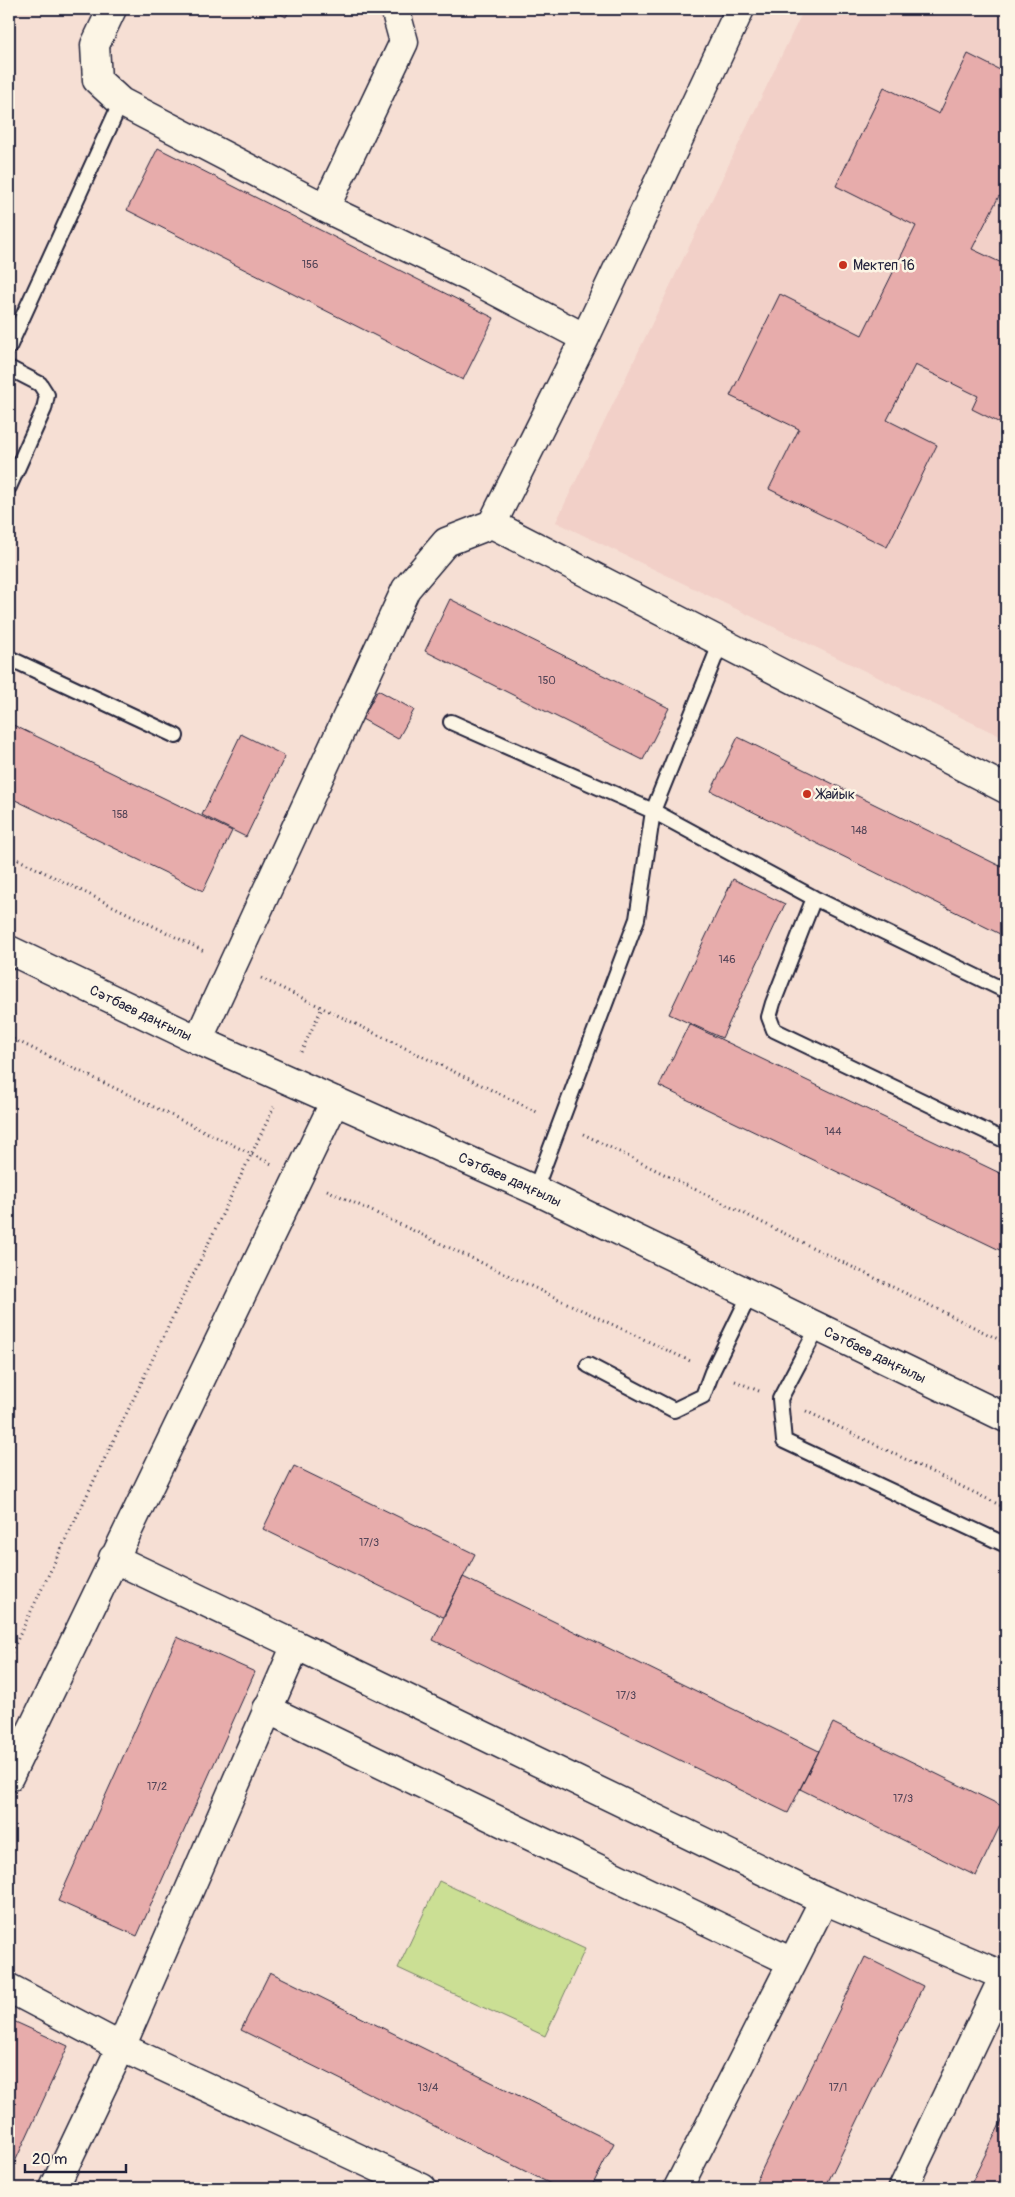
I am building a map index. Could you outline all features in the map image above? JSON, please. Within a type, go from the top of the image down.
[{"type":"street","points":[[112,9],[95,45],[96,80],[121,102],[325,208],[471,278],[585,338]]},
{"type":"street","points":[[325,208],[404,42],[396,9]]},
{"type":"street","points":[[198,1040],[406,589],[446,542],[492,524],[585,338],[740,9]]},
{"type":"street","points":[[492,524],[1006,790]]},
{"type":"street","name":"Сәтбаев даңғылы","points":[[9,950],[198,1040],[534,1190],[1006,1418]]},
{"type":"street","points":[[9,1777],[335,1101]]},
{"type":"street","points":[[113,1558],[824,1900],[1005,1974],[903,2188]]},
{"type":"street","points":[[54,2188],[121,2047],[296,1645]]},
{"type":"street","points":[[267,1709],[792,1962]]},
{"type":"street","points":[[678,2188],[824,1900]]},
{"type":"street","points":[[9,1988],[121,2047],[422,2188]]},
{"type":"lane","points":[[9,347],[121,102]]},
{"type":"lane","points":[[9,368],[40,384],[47,395],[44,409],[9,487]]},
{"type":"lane","points":[[534,1190],[637,919],[653,812],[720,642]]},
{"type":"lane","points":[[9,658],[176,736]]},
{"type":"lane","points":[[451,722],[653,812],[814,898],[1006,991]]},
{"type":"lane","points":[[814,898],[773,1003],[769,1017],[774,1030],[1006,1141]]},
{"type":"lane","points":[[588,1365],[674,1410],[703,1396],[712,1372],[750,1294]]},
{"type":"lane","points":[[818,1327],[780,1399],[784,1441],[1006,1545]]},
{"type":"path","points":[[9,855],[560,1123],[1006,1343]]},
{"type":"path","points":[[9,1037],[250,1154],[712,1372],[780,1399],[1006,1508]]},
{"type":"path","points":[[9,1657],[250,1154]]},
{"type":"shaded area","name":"Мектеп 16","points":[[804,9],[1006,9],[1006,739],[556,522]]},
{"type":"green space","points":[[439,1881],[585,1949],[545,2036],[398,1968]]},
{"type":"building","points":[[271,9],[290,9],[286,17]]},
{"type":"building","points":[[968,54],[1006,73],[1006,200],[999,196],[972,249],[1006,265],[1006,426],[972,409],[978,396],[915,365],[887,420],[937,445],[887,547],[769,489],[799,429],[730,396],[780,294],[862,335],[916,226],[836,186],[884,87],[939,114]]},
{"type":"building","points":[[158,148],[494,318],[463,380],[127,210]]},
{"type":"building","points":[[450,599],[669,708],[643,760],[425,651]]},
{"type":"building","points":[[378,690],[414,710],[398,739],[362,719]]},
{"type":"building","points":[[9,723],[232,831],[203,891],[9,797]]},
{"type":"building","points":[[241,734],[285,756],[246,837],[202,815]]},
{"type":"building","points":[[738,737],[1006,869],[1006,937],[711,791]]},
{"type":"building","points":[[733,879],[785,904],[722,1038],[669,1014]]},
{"type":"building","points":[[689,1024],[1006,1176],[1006,1253],[659,1086]]},
{"type":"building","points":[[294,1466],[475,1554],[443,1617],[263,1529]]},
{"type":"building","points":[[463,1577],[819,1751],[788,1813],[433,1640]]},
{"type":"building","points":[[177,1637],[255,1672],[137,1936],[58,1901]]},
{"type":"building","points":[[833,1723],[1006,1808],[1006,1813],[976,1876],[800,1789]]},
{"type":"building","points":[[865,1957],[923,1986],[825,2188],[753,2188]]},
{"type":"building","points":[[270,1972],[614,2143],[591,2188],[559,2188],[241,2030]]},
{"type":"building","points":[[9,2019],[68,2046],[9,2175]]},
{"type":"building","points":[[1006,2112],[1006,2188],[969,2188]]},
{"type":"place","name":"Мектеп 16","points":[[843,265]]},
{"type":"place","name":"Жайык","points":[[807,794]]}]
